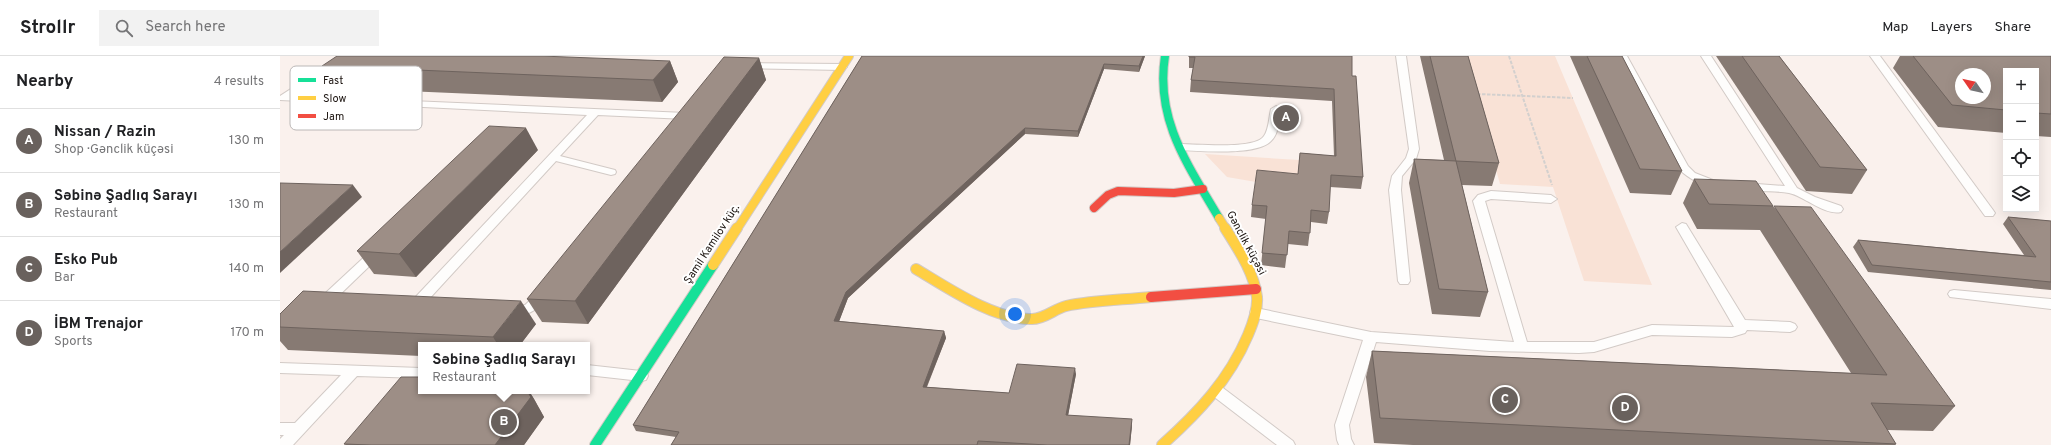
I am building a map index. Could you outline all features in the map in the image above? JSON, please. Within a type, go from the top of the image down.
[{"type":"street","name":"Şamil Kamilov küç.","points":[[595,445],[849,56]]},
{"type":"street","name":"Gənclik küçəsi","points":[[1162,445],[1193,418],[1218,392],[1235,368],[1247,344],[1256,313],[1256,289],[1248,269],[1167,121],[1163,105],[1161,85],[1165,56]]},
{"type":"street","points":[[1094,208],[1108,195],[1118,191],[1166,193],[1203,189]]},
{"type":"street","points":[[916,268],[947,288],[978,302],[1009,314],[1032,319],[1042,317],[1061,307],[1082,303],[1256,289]]},
{"type":"lane","points":[[333,66],[348,56]]},
{"type":"lane","points":[[1401,56],[1414,150],[1411,160],[1397,176],[1395,190],[1404,281]]},
{"type":"lane","points":[[1622,56],[1684,168],[1691,175],[1701,180],[1728,185],[1793,190],[1811,200],[1837,210]]},
{"type":"lane","points":[[1706,56],[1793,190]]},
{"type":"lane","points":[[1875,56],[1989,213]]},
{"type":"lane","points":[[736,67],[842,67]]},
{"type":"lane","points":[[422,105],[596,112],[688,113],[676,128]]},
{"type":"lane","points":[[1180,147],[1253,147],[1265,142],[1269,138],[1276,109]]},
{"type":"lane","points":[[428,309],[409,308],[596,112]]},
{"type":"lane","points":[[553,157],[611,172]]},
{"type":"lane","points":[[1522,346],[1479,201],[1482,197],[1491,195],[1552,193]]},
{"type":"lane","points":[[1682,227],[1741,325]]},
{"type":"lane","points":[[337,305],[320,307],[385,244]]},
{"type":"lane","points":[[499,311],[515,312],[529,309],[537,302],[552,283]]},
{"type":"lane","points":[[1954,294],[2051,304]]},
{"type":"lane","points":[[1256,313],[1371,337],[1417,342],[1522,346],[1594,347],[1652,330],[1732,332],[1740,330],[1741,325]]},
{"type":"lane","points":[[1741,325],[1790,326]]},
{"type":"lane","points":[[1347,445],[1344,440],[1342,425],[1371,337]]},
{"type":"lane","points":[[280,368],[418,373]]},
{"type":"lane","points":[[590,370],[641,376]]},
{"type":"lane","points":[[284,445],[353,371]]},
{"type":"lane","points":[[1218,392],[1288,445]]},
{"type":"lane","points":[[280,428],[299,429]]},
{"type":"path","points":[[1509,56],[1552,193]]},
{"type":"path","points":[[1475,94],[1573,98]]},
{"type":"shaded area","points":[[1464,56],[1555,56],[1652,285],[1584,281],[1553,187],[1500,184]]},
{"type":"shaded area","points":[[1205,154],[1299,160],[1297,186],[1256,182],[1227,177]]},
{"type":"building","points":[[337,56],[541,56],[670,61],[653,80],[422,70],[422,66],[322,66]]},
{"type":"building","points":[[862,56],[1143,56],[1139,66],[1104,64],[1078,131],[1025,128],[846,292],[834,321],[944,331],[923,387],[1009,393],[1017,364],[1075,368],[1066,415],[1132,419],[1129,445],[1047,445],[978,441],[977,445],[671,445],[679,432],[633,425]]},
{"type":"building","points":[[1189,56],[1352,56],[1352,76],[1356,76],[1363,177],[1331,175],[1329,212],[1311,210],[1310,233],[1289,231],[1287,255],[1262,253],[1267,206],[1252,205],[1257,170],[1298,174],[1300,153],[1336,156],[1334,89],[1191,80],[1195,57]]},
{"type":"building","points":[[1430,56],[1468,56],[1499,163],[1456,161]]},
{"type":"building","points":[[1587,56],[1622,56],[1682,171],[1640,169]]},
{"type":"building","points":[[1742,56],[1779,56],[1867,170],[1820,167]]},
{"type":"building","points":[[1913,56],[2051,56],[2051,114],[2039,113],[2039,68],[2003,68],[2003,110],[1952,105]]},
{"type":"building","points":[[724,57],[759,58],[575,301],[527,299]]},
{"type":"building","points":[[489,126],[526,128],[399,254],[357,251]]},
{"type":"building","points":[[1414,159],[1456,161],[1488,292],[1439,289]]},
{"type":"building","points":[[1694,179],[1756,181],[1773,206],[1709,204]]},
{"type":"building","points":[[280,183],[353,185],[280,252]]},
{"type":"building","points":[[1774,206],[1811,207],[1955,406],[1871,403],[1896,444],[1380,418],[1372,351],[1887,375]]},
{"type":"building","points":[[2008,217],[2051,221],[2051,282],[1872,265],[1858,240],[2036,257]]},
{"type":"building","points":[[303,291],[521,301],[493,337],[280,327],[280,314]]},
{"type":"building","points":[[401,377],[418,377],[418,394],[529,394],[531,397],[495,445],[344,444]]},
{"type":"traffic: fast","points":[[1165,56],[1162,76],[1162,91],[1171,127],[1185,159],[1219,218]]},
{"type":"traffic: fast","points":[[595,445],[713,265]]},
{"type":"traffic: slow","points":[[713,265],[849,56]]},
{"type":"traffic: slow","points":[[1162,445],[1189,421],[1224,381],[1242,350],[1256,313],[1257,297],[1254,282],[1246,263],[1219,218]]},
{"type":"traffic: slow","points":[[916,269],[972,301],[1004,314],[1019,318],[1037,319],[1062,307],[1076,304],[1151,297]]},
{"type":"traffic: jam","points":[[1094,208],[1108,195],[1118,191],[1174,193],[1203,189]]},
{"type":"traffic: jam","points":[[1151,297],[1256,289]]},
{"type":"place","name":"Nissan / Razin","points":[[1286,118]]},
{"type":"place","name":"Esko Pub","points":[[1505,400]]},
{"type":"place","name":"İBM Trenajor","points":[[1625,408]]},
{"type":"place","name":"Səbinə Şadlıq Sarayı","points":[[504,422]]}]
